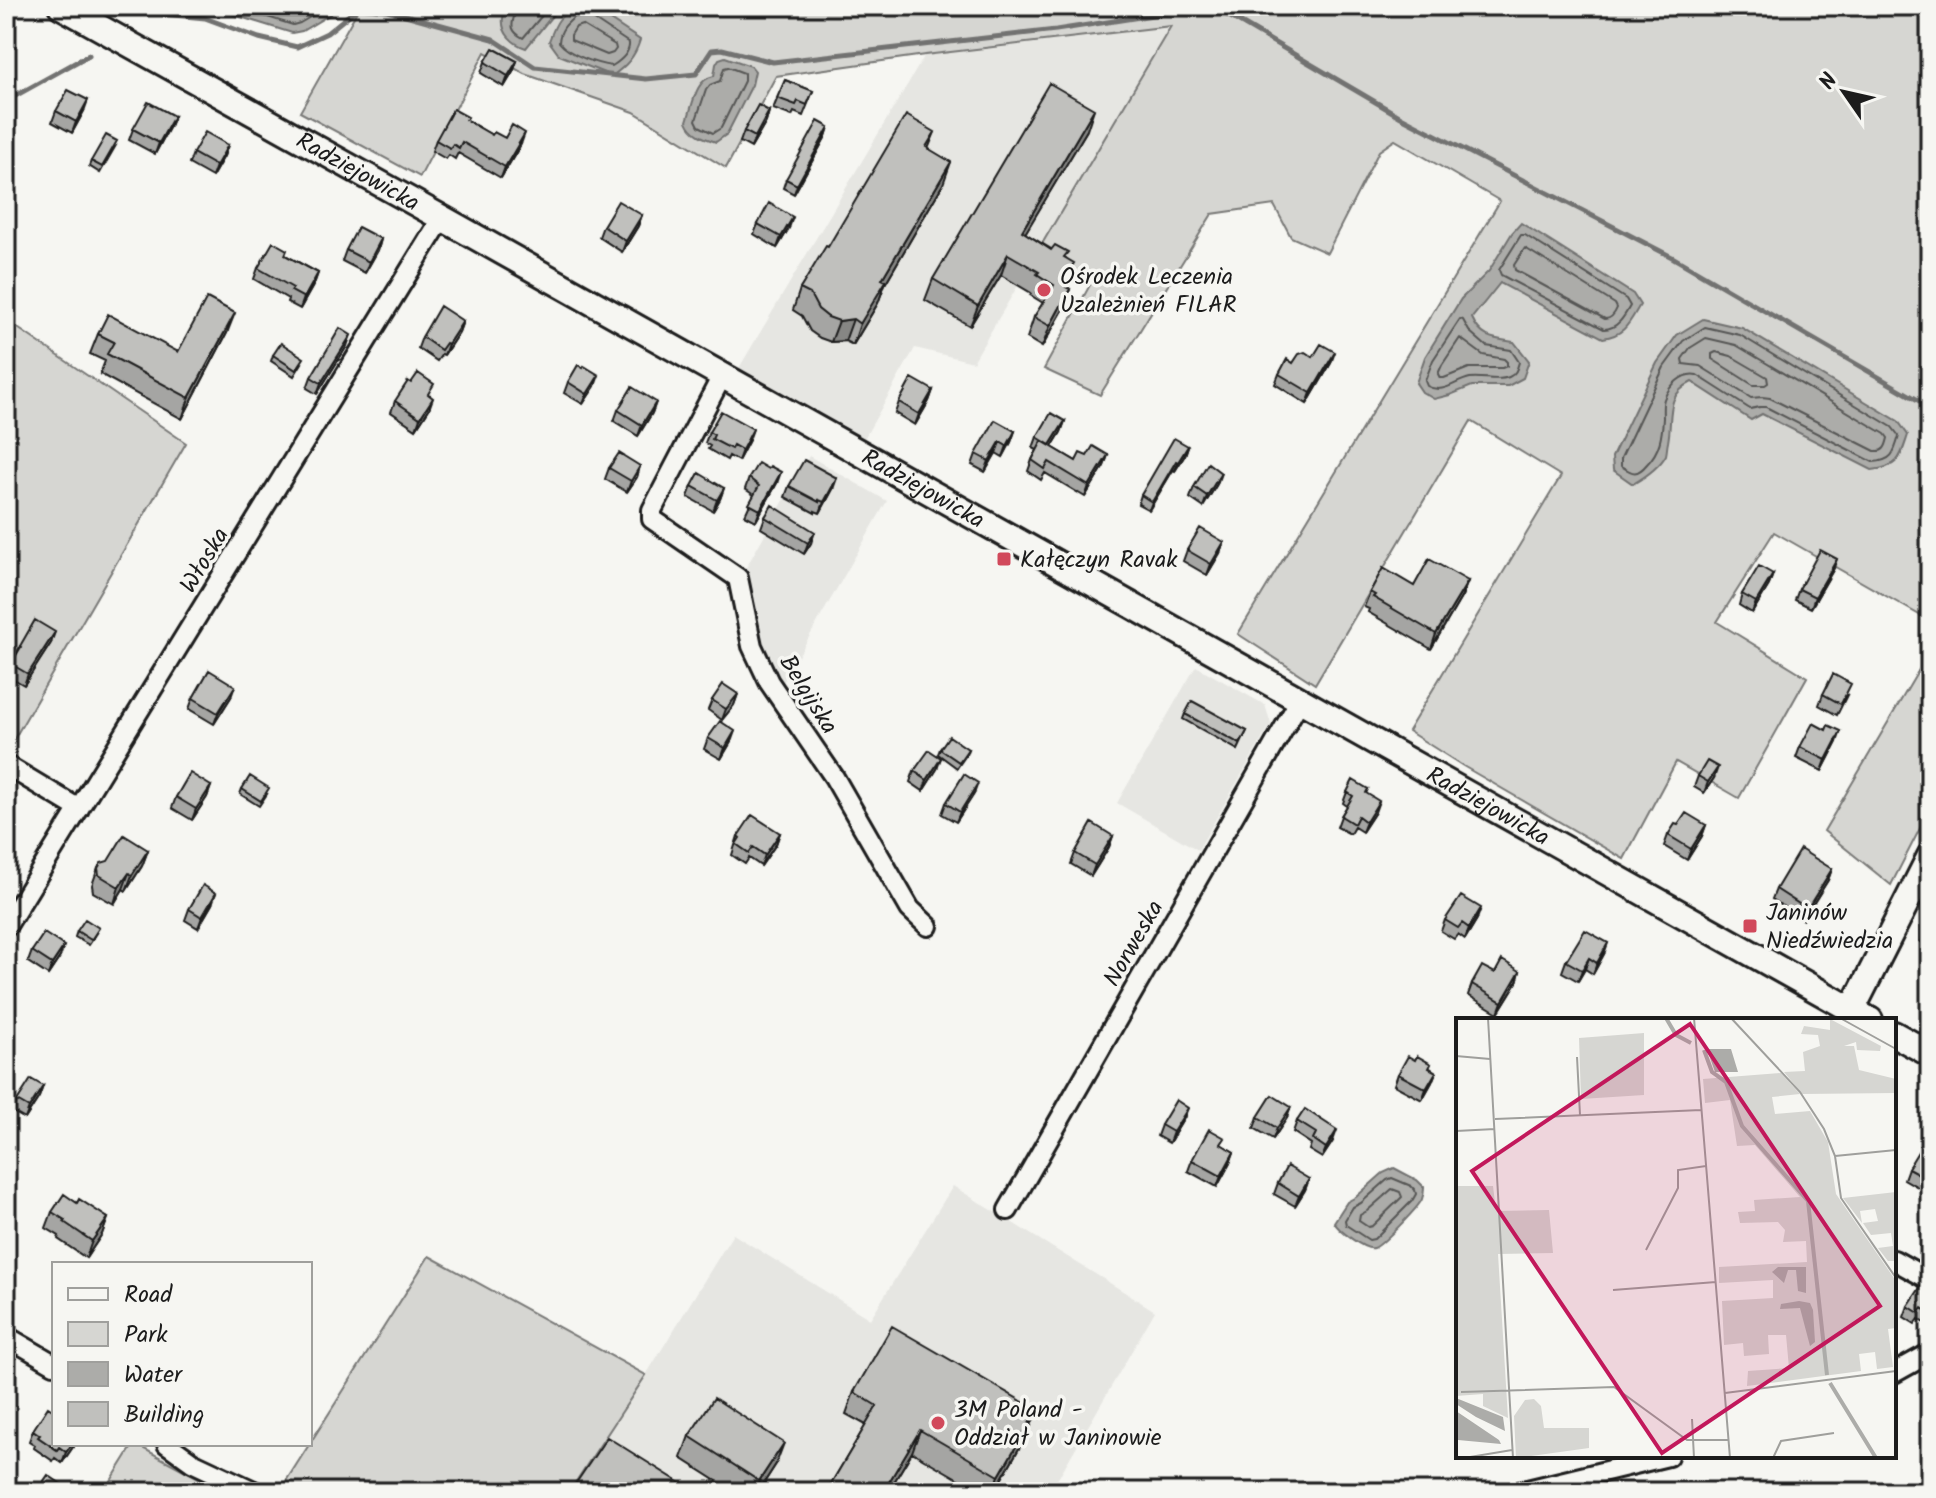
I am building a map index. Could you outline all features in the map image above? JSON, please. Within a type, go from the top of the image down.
[{"type":"main road","name":"Radziejowicka","points":[[61,6],[1861,1015]]},
{"type":"main road","points":[[1861,1015],[1930,856]]},
{"type":"main road","points":[[1896,1035],[1930,1054]]},
{"type":"street","name":"Włoska","points":[[6,927],[442,218]]},
{"type":"street","name":"Belgijska","points":[[722,376],[652,510],[652,519],[738,578],[752,646],[769,682],[834,777],[910,909],[928,926]]},
{"type":"street","name":"Norweska","points":[[1008,1210],[1300,700]]},
{"type":"street","points":[[6,765],[79,809]]},
{"type":"street","points":[[1896,1261],[1930,1280]]},
{"type":"street","points":[[6,1336],[52,1363]]},
{"type":"street","points":[[1896,1372],[1930,1353]]},
{"type":"street","points":[[170,1446],[192,1462],[256,1492]]},
{"type":"street","points":[[1519,1492],[1660,1458]]},
{"type":"shaded area","points":[[1170,26],[973,362],[915,348],[864,439],[739,368],[925,55]]},
{"type":"shaded area","points":[[809,456],[887,501],[781,686],[759,644],[743,573]]},
{"type":"shaded area","points":[[1196,666],[1265,705],[1271,724],[1198,850],[1117,803]]},
{"type":"shaded area","points":[[953,1186],[1155,1311],[1050,1492],[569,1492],[733,1234],[870,1319]]},
{"type":"green space","points":[[360,6],[1930,6],[1930,621],[1774,532],[1717,622],[1807,677],[1739,798],[1676,762],[1624,859],[1408,731],[1561,476],[1471,421],[1315,684],[1238,634],[1500,201],[1395,140],[1379,151],[1327,253],[1291,237],[1274,205],[1212,214],[1100,395],[1044,369],[1090,285],[1036,254],[1171,26],[776,76],[726,168],[634,112],[525,74],[485,52],[420,177],[300,112]]},
{"type":"green space","points":[[6,320],[186,443],[6,753]]},
{"type":"green space","points":[[1930,651],[1930,809],[1891,885],[1824,831]]},
{"type":"green space","points":[[429,1256],[646,1375],[569,1492],[279,1492],[308,1446],[312,1446],[312,1440]]},
{"type":"green space","points":[[133,1446],[139,1446],[225,1492],[104,1492]]},
{"type":"water","points":[[205,6],[344,6],[302,31],[292,33]]},
{"type":"water","points":[[509,6],[560,6],[526,48],[512,41],[506,33],[503,18]]},
{"type":"water","points":[[579,7],[595,10],[640,40],[629,61],[612,76],[559,55],[549,41],[559,20]]},
{"type":"water","points":[[725,57],[751,66],[755,71],[752,85],[727,134],[716,142],[695,132],[687,121],[699,87],[714,76],[716,64]]},
{"type":"water","points":[[1521,223],[1633,294],[1640,305],[1621,331],[1603,338],[1500,283],[1472,318],[1484,334],[1514,342],[1529,361],[1523,378],[1508,386],[1472,386],[1434,399],[1422,392],[1416,383],[1425,357],[1461,299],[1489,271]]},
{"type":"water","points":[[1703,319],[1742,328],[1898,421],[1908,435],[1897,460],[1888,467],[1872,470],[1762,414],[1751,420],[1692,382],[1673,400],[1666,455],[1660,464],[1633,484],[1613,470],[1612,457],[1657,363],[1677,335]]},
{"type":"water","points":[[1394,1168],[1424,1187],[1423,1197],[1408,1217],[1384,1240],[1370,1248],[1346,1235],[1334,1222],[1347,1202]]},
{"type":"building","points":[[493,48],[517,61],[508,76],[485,62]]},
{"type":"building","points":[[785,80],[813,91],[807,105],[798,101],[796,105],[777,98]]},
{"type":"building","points":[[1049,83],[1094,109],[1022,231],[1051,250],[1055,245],[1068,252],[1064,257],[1074,263],[1067,274],[1072,277],[1066,287],[1070,289],[1050,326],[1034,317],[1054,285],[1008,254],[978,306],[933,279]]},
{"type":"building","points":[[68,90],[88,100],[76,122],[56,111]]},
{"type":"building","points":[[148,102],[174,116],[159,143],[133,129]]},
{"type":"building","points":[[758,105],[769,111],[755,137],[744,131]]},
{"type":"building","points":[[453,109],[492,135],[494,132],[505,138],[512,125],[525,133],[505,167],[462,142],[459,148],[453,144],[450,148],[436,140]]},
{"type":"building","points":[[906,115],[935,132],[926,147],[951,162],[882,279],[886,281],[860,324],[853,319],[839,321],[818,309],[810,294],[800,289]]},
{"type":"building","points":[[818,121],[829,127],[797,185],[786,179]]},
{"type":"building","points":[[205,132],[228,145],[216,166],[193,153]]},
{"type":"building","points":[[106,135],[117,141],[102,167],[91,161]]},
{"type":"building","points":[[618,201],[642,215],[626,241],[603,226]]},
{"type":"building","points":[[769,203],[793,217],[781,237],[758,224]]},
{"type":"building","points":[[358,227],[381,239],[369,262],[346,250]]},
{"type":"building","points":[[273,242],[287,250],[285,255],[318,273],[304,298],[258,268]]},
{"type":"building","points":[[207,298],[235,313],[189,398],[107,354],[114,342],[98,334],[108,314],[178,352]]},
{"type":"building","points":[[440,306],[463,321],[441,350],[422,337]]},
{"type":"building","points":[[340,328],[351,335],[321,383],[311,377]]},
{"type":"building","points":[[281,343],[304,358],[296,370],[273,355]]},
{"type":"building","points":[[1321,344],[1335,352],[1311,393],[1279,374],[1287,359],[1293,363],[1299,354],[1305,352],[1313,357]]},
{"type":"building","points":[[578,365],[599,375],[587,394],[568,382]]},
{"type":"building","points":[[418,373],[434,384],[428,394],[433,398],[420,418],[395,401],[408,381],[411,383]]},
{"type":"building","points":[[912,378],[933,390],[919,414],[899,402]]},
{"type":"building","points":[[632,387],[656,402],[642,425],[618,410]]},
{"type":"building","points":[[721,411],[753,429],[742,450],[733,445],[731,449],[712,439],[714,435],[709,432]]},
{"type":"building","points":[[1051,413],[1065,421],[1050,445],[1037,437]]},
{"type":"building","points":[[995,420],[1015,431],[1007,446],[1000,442],[989,461],[976,454]]},
{"type":"building","points":[[1174,438],[1188,446],[1152,502],[1141,495]]},
{"type":"building","points":[[1042,441],[1076,461],[1080,453],[1087,456],[1093,446],[1108,455],[1089,486],[1049,462],[1045,469],[1032,460]]},
{"type":"building","points":[[619,453],[640,466],[631,481],[609,468]]},
{"type":"building","points":[[804,460],[837,478],[824,502],[789,486]]},
{"type":"building","points":[[758,463],[781,472],[760,510],[749,504],[759,486],[749,478]]},
{"type":"building","points":[[1208,463],[1221,473],[1207,496],[1194,487]]},
{"type":"building","points":[[699,473],[724,488],[717,500],[692,486]]},
{"type":"building","points":[[772,505],[815,532],[808,543],[765,517]]},
{"type":"building","points":[[1200,528],[1224,542],[1211,564],[1187,550]]},
{"type":"building","points":[[1820,550],[1837,559],[1815,597],[1799,589]]},
{"type":"building","points":[[1429,559],[1468,581],[1436,634],[1373,597],[1375,595],[1370,592],[1383,568],[1414,586]]},
{"type":"building","points":[[1759,566],[1773,574],[1756,602],[1742,594]]},
{"type":"building","points":[[35,620],[55,632],[28,674],[11,664]]},
{"type":"building","points":[[209,670],[235,686],[218,713],[193,698]]},
{"type":"building","points":[[1833,674],[1851,684],[1841,704],[1823,694]]},
{"type":"building","points":[[723,684],[738,694],[726,709],[712,700]]},
{"type":"building","points":[[1192,701],[1247,731],[1240,744],[1185,714]]},
{"type":"building","points":[[720,721],[735,731],[725,748],[708,738]]},
{"type":"building","points":[[1813,723],[1826,730],[1828,725],[1841,731],[1826,760],[1800,747]]},
{"type":"building","points":[[949,736],[968,749],[959,762],[940,749]]},
{"type":"building","points":[[929,750],[941,758],[927,780],[914,771]]},
{"type":"building","points":[[1707,761],[1718,767],[1708,782],[1698,776]]},
{"type":"building","points":[[190,773],[211,786],[196,809],[176,797]]},
{"type":"building","points":[[964,774],[978,783],[960,812],[946,803]]},
{"type":"building","points":[[250,776],[269,788],[261,801],[242,789]]},
{"type":"building","points":[[1353,780],[1368,789],[1366,793],[1379,801],[1366,822],[1358,816],[1354,824],[1341,816],[1353,796],[1347,792]]},
{"type":"building","points":[[1686,813],[1706,825],[1691,849],[1668,835]]},
{"type":"building","points":[[752,815],[780,833],[765,855],[753,847],[749,853],[736,844]]},
{"type":"building","points":[[1092,823],[1113,836],[1095,865],[1075,853]]},
{"type":"building","points":[[6,825],[16,831],[11,840],[15,843],[6,857]]},
{"type":"building","points":[[124,835],[148,850],[132,875],[129,873],[119,887],[99,875],[98,868],[108,861]]},
{"type":"building","points":[[1800,849],[1832,869],[1807,909],[1776,889]]},
{"type":"building","points":[[203,885],[216,893],[202,917],[189,909]]},
{"type":"building","points":[[1461,896],[1481,908],[1469,928],[1462,923],[1458,928],[1445,920]]},
{"type":"building","points":[[85,919],[99,928],[91,940],[77,931]]},
{"type":"building","points":[[1585,930],[1608,943],[1597,963],[1589,958],[1582,970],[1566,961]]},
{"type":"building","points":[[44,933],[64,946],[52,964],[32,951]]},
{"type":"building","points":[[1502,960],[1520,971],[1502,1002],[1472,984],[1482,966],[1495,973]]},
{"type":"building","points":[[1408,1056],[1415,1060],[1417,1056],[1431,1064],[1429,1068],[1436,1072],[1426,1089],[1398,1074]]},
{"type":"building","points":[[31,1079],[43,1086],[29,1108],[17,1101]]},
{"type":"building","points":[[1272,1095],[1291,1107],[1277,1128],[1258,1117]]},
{"type":"building","points":[[1176,1100],[1188,1108],[1173,1132],[1161,1125]]},
{"type":"building","points":[[1305,1109],[1337,1130],[1326,1148],[1313,1139],[1316,1133],[1297,1121]]},
{"type":"building","points":[[1209,1129],[1225,1138],[1221,1144],[1234,1152],[1221,1176],[1192,1160]]},
{"type":"building","points":[[1930,1136],[1930,1180],[1908,1168]]},
{"type":"building","points":[[1287,1166],[1309,1179],[1299,1196],[1278,1183]]},
{"type":"building","points":[[64,1194],[77,1203],[79,1199],[108,1218],[92,1241],[52,1212]]},
{"type":"building","points":[[1924,1282],[1930,1286],[1930,1313],[1923,1308],[1919,1313],[1908,1306]]},
{"type":"building","points":[[892,1326],[1037,1410],[999,1476],[920,1430],[883,1492],[826,1492],[877,1406],[854,1392]]},
{"type":"building","points":[[6,1349],[14,1354],[6,1367]]},
{"type":"building","points":[[714,1398],[784,1443],[759,1481],[689,1436]]},
{"type":"building","points":[[48,1407],[52,1410],[52,1446],[70,1446],[66,1452],[59,1447],[57,1450],[38,1437],[40,1435],[33,1430]]},
{"type":"building","points":[[607,1437],[695,1492],[570,1492]]},
{"type":"building","points":[[48,1475],[61,1484],[62,1492],[45,1492],[39,1488]]},
{"type":"waterway","points":[[163,14],[205,18],[259,38],[297,47],[327,33],[359,7],[387,10],[493,39],[535,67],[646,79],[696,74],[712,50],[722,49],[773,62],[1056,30],[1211,6]]},
{"type":"waterway","points":[[1212,6],[1401,117],[1672,257],[1930,407]]},
{"type":"waterway","points":[[6,101],[89,55]]},
{"type":"place","name":"Ośrodek Leczenia Uzależnień FILAR","points":[[1044,290]]},
{"type":"place","name":"Kałęczyn Ravak","points":[[1004,559]]},
{"type":"place","name":"Janinów Niedźwiedzia","points":[[1750,926]]},
{"type":"place","name":"3M Poland - Oddział w Janinowie","points":[[938,1423]]}]
